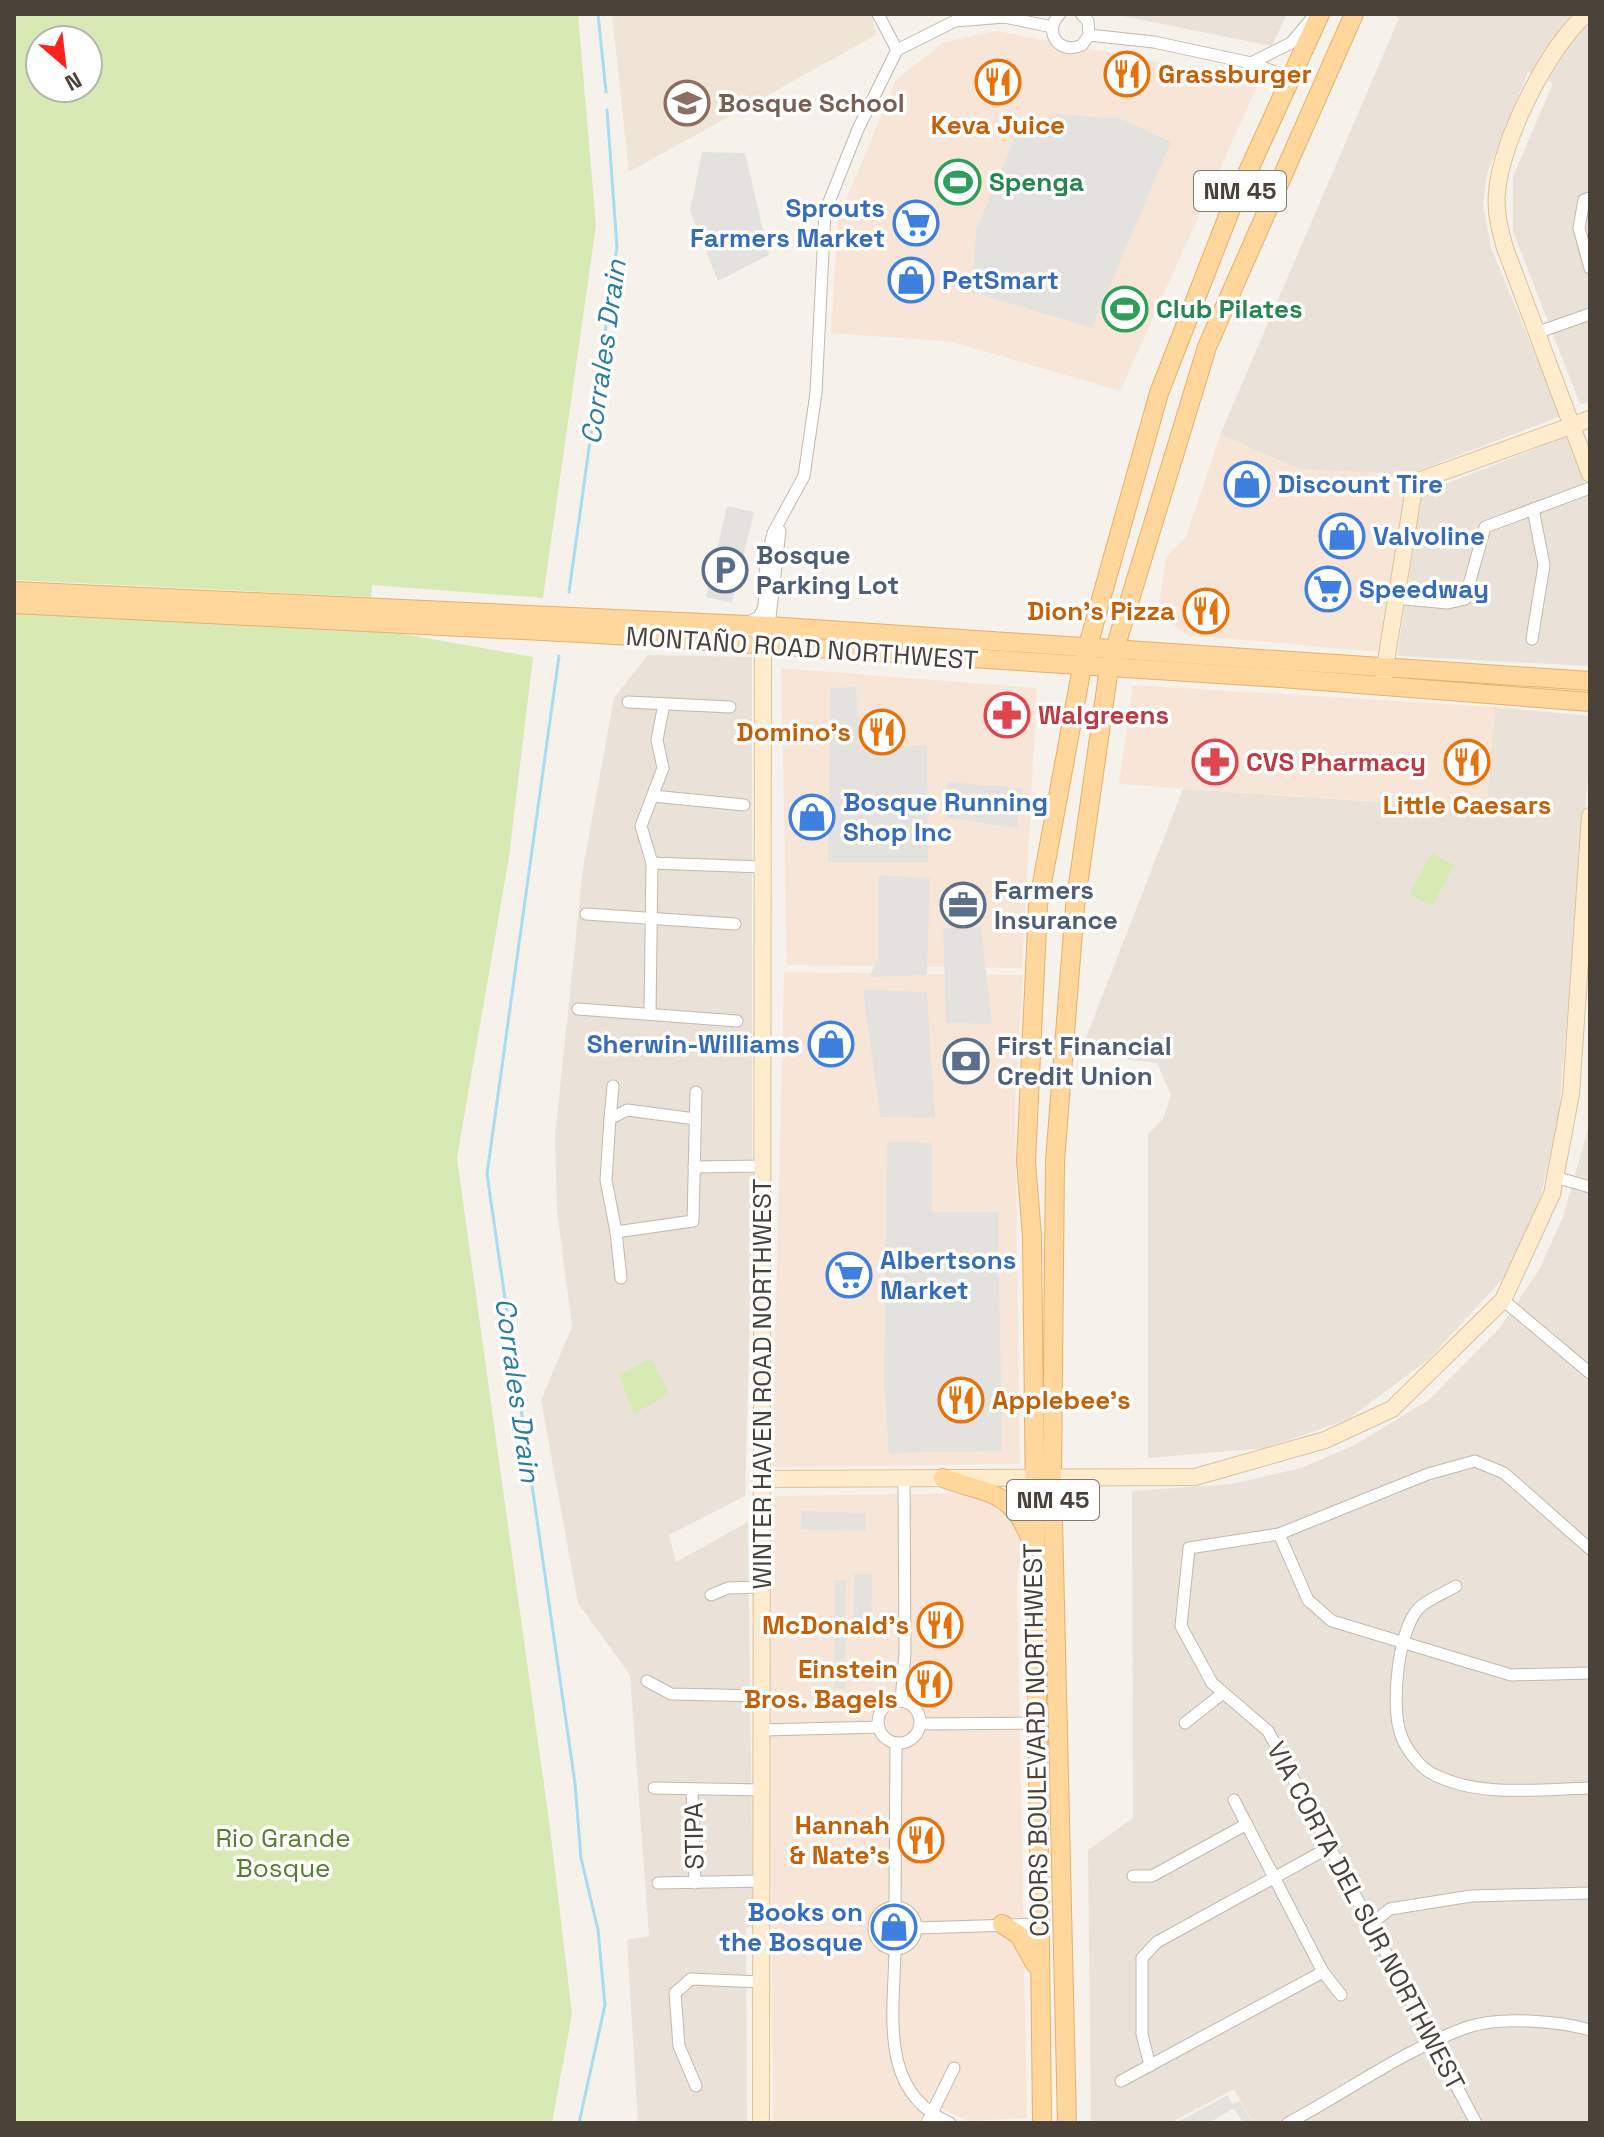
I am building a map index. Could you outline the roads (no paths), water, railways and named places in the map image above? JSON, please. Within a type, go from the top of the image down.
[{"type":"main road","name":"COORS BOULEVARD NORTHWEST","points":[[1064,2123],[1043,1476],[1026,1162],[1038,905],[1082,667],[1159,393],[1230,211],[1318,14]]},
{"type":"main road","name":"COORS BOULEVARD NORTHWEST","points":[[1042,2123],[1034,1549],[1043,1476],[1055,1161],[1075,906],[1109,668],[1118,648],[1207,347],[1354,14]]},
{"type":"main road","name":"MONTAÑO ROAD NORTHWEST","points":[[14,591],[1590,702]]},
{"type":"main road","name":"MONTAÑO ROAD NORTHWEST","points":[[14,604],[769,626],[1590,681]]},
{"type":"main road","points":[[943,1478],[1004,1498],[1022,1517],[1034,1549]]},
{"type":"main road","points":[[1002,1924],[1019,1935],[1039,1973]]},
{"type":"main road","points":[[1037,1924],[1045,1930],[1055,1952],[1058,2113],[1064,2123]]},
{"type":"street","points":[[878,14],[897,50]]},
{"type":"street","points":[[1060,14],[1052,27],[1054,39],[1068,49],[1082,45],[1089,35],[1088,21],[1081,14]]},
{"type":"street","points":[[1251,63],[1291,43],[1318,14]]},
{"type":"street","points":[[1586,14],[1551,53],[1520,119],[1501,171],[1497,194],[1498,221],[1505,248],[1590,474]]},
{"type":"street","points":[[744,625],[759,617],[764,607],[766,562],[778,527],[804,476],[816,393],[825,212],[858,129],[897,50],[955,21],[1005,17],[1052,27]]},
{"type":"street","points":[[1089,35],[1154,42],[1251,63],[1291,78]]},
{"type":"street","points":[[1590,198],[1584,200],[1579,228],[1590,268]]},
{"type":"street","points":[[1536,333],[1590,314]]},
{"type":"street","points":[[1383,686],[1394,598],[1415,482],[1590,419]]},
{"type":"street","points":[[1394,598],[1448,603],[1465,599],[1485,527],[1590,488]]},
{"type":"street","points":[[1532,639],[1544,565],[1533,509]]},
{"type":"street","points":[[677,639],[707,634],[758,634],[769,626],[778,527]]},
{"type":"street","points":[[763,645],[770,636],[832,639],[854,631]]},
{"type":"street","name":"WINTER HAVEN ROAD NORTHWEST","points":[[761,2123],[764,1730],[760,1479],[763,645]]},
{"type":"street","points":[[628,702],[730,707]]},
{"type":"street","points":[[650,1014],[652,863],[641,826],[663,768],[657,740],[664,704]]},
{"type":"street","points":[[653,796],[744,805]]},
{"type":"street","points":[[760,1479],[1043,1476],[1122,1480],[1195,1477],[1325,1440],[1392,1409],[1503,1300],[1552,1194],[1571,1094],[1590,816]]},
{"type":"street","points":[[652,863],[763,867]]},
{"type":"street","points":[[586,914],[735,924]]},
{"type":"street","points":[[578,1009],[737,1021]]},
{"type":"street","points":[[613,1086],[606,1180],[621,1278]]},
{"type":"street","points":[[616,1232],[693,1221],[696,1092]]},
{"type":"street","points":[[610,1119],[627,1110],[695,1119]]},
{"type":"street","points":[[694,1167],[763,1166]]},
{"type":"street","points":[[1555,1177],[1590,1187]]},
{"type":"street","points":[[1503,1300],[1590,1373]]},
{"type":"street","points":[[1590,1549],[1504,1473],[1475,1461],[1428,1474],[1279,1534],[1308,1600],[1332,1621],[1511,1675],[1590,1673]]},
{"type":"street","points":[[901,1701],[904,1479]]},
{"type":"street","name":"VIA CORTA DEL SUR NORTHWEST","points":[[1279,1534],[1189,1548],[1181,1626],[1212,1683],[1268,1731],[1476,2123]]},
{"type":"street","points":[[1456,1586],[1418,1609],[1402,1644],[1396,1708],[1400,1734],[1429,1772],[1475,1788],[1590,1788]]},
{"type":"street","points":[[711,1595],[728,1588],[761,1587]]},
{"type":"street","points":[[647,1681],[671,1694],[763,1696]]},
{"type":"street","points":[[1185,1723],[1223,1693]]},
{"type":"street","points":[[901,1701],[915,1709],[920,1724],[911,1739],[896,1743],[885,1738],[879,1727],[883,1710],[901,1701]]},
{"type":"street","points":[[920,1724],[1035,1723]]},
{"type":"street","points":[[764,1730],[879,1727]]},
{"type":"street","points":[[895,1906],[896,1743]]},
{"type":"street","points":[[654,1788],[763,1790]]},
{"type":"street","name":"STIPA","points":[[692,1789],[695,1883]]},
{"type":"street","points":[[1234,1800],[1323,1972],[1341,1995]]},
{"type":"street","points":[[1133,1876],[1152,1876],[1247,1824]]},
{"type":"street","points":[[1150,2066],[1142,2034],[1142,1958],[1157,1942],[1330,1847]]},
{"type":"street","points":[[658,1883],[763,1881]]},
{"type":"street","points":[[1371,1924],[1390,1909],[1471,1896],[1590,1893]]},
{"type":"street","points":[[895,1906],[912,1914],[917,1928],[908,1945],[895,1950],[881,1945],[874,1925],[880,1912],[895,1906]]},
{"type":"street","points":[[917,1928],[1037,1924]]},
{"type":"street","points":[[895,1950],[894,2057],[910,2093],[930,2119],[950,2123]]},
{"type":"street","points":[[1121,2081],[1323,1972]]},
{"type":"street","points":[[696,2086],[679,2046],[675,1993],[691,1979],[762,1982]]},
{"type":"street","points":[[1288,2123],[1434,2042],[1471,2025],[1557,2021],[1590,2030]]},
{"type":"street","points":[[930,2119],[954,2068]]},
{"type":"street","points":[[1311,2111],[1318,2123]]},
{"type":"waterway","name":"Corrales Drain","points":[[598,14],[606,92]]},
{"type":"waterway","name":"Corrales Drain","points":[[569,592],[617,247],[607,110]]},
{"type":"waterway","name":"Corrales Drain","points":[[559,656],[487,1174],[575,1783],[581,1858],[598,1930],[605,2005],[579,2123]]},
{"type":"place","name":"Grassburger","points":[[1127,74]]},
{"type":"place","name":"Keva Juice","points":[[998,82]]},
{"type":"place","name":"Bosque School","points":[[687,103]]},
{"type":"place","name":"Spenga","points":[[958,182]]},
{"type":"place","name":"Sprouts Farmers Market","points":[[916,223]]},
{"type":"place","name":"PetSmart","points":[[911,280]]},
{"type":"place","name":"Club Pilates","points":[[1125,309]]},
{"type":"place","name":"Discount Tire","points":[[1247,484]]},
{"type":"place","name":"Valvoline","points":[[1342,536]]},
{"type":"place","name":"Bosque Parking Lot","points":[[725,570]]},
{"type":"place","name":"Speedway","points":[[1328,589]]},
{"type":"place","name":"Dion's Pizza","points":[[1206,611]]},
{"type":"place","name":"Walgreens","points":[[1007,715]]},
{"type":"place","name":"Domino's","points":[[882,732]]},
{"type":"place","name":"CVS Pharmacy","points":[[1215,762]]},
{"type":"place","name":"Little Caesars","points":[[1467,762]]},
{"type":"place","name":"Bosque Running Shop Inc","points":[[812,817]]},
{"type":"place","name":"Farmers Insurance","points":[[963,905]]},
{"type":"place","name":"Sherwin-Williams","points":[[831,1044]]},
{"type":"place","name":"First Financial Credit Union","points":[[966,1061]]},
{"type":"place","name":"Albertsons Market","points":[[849,1275]]},
{"type":"place","name":"Applebee's","points":[[961,1400]]},
{"type":"place","name":"McDonald's","points":[[940,1625]]},
{"type":"place","name":"Einstein Bros. Bagels","points":[[929,1684]]},
{"type":"place","name":"Hannah & Nate's","points":[[921,1840]]},
{"type":"place","name":"Books on the Bosque","points":[[894,1927]]},
{"type":"park label","name":"Rio Grande Bosque","points":[[283,1853]]}]
